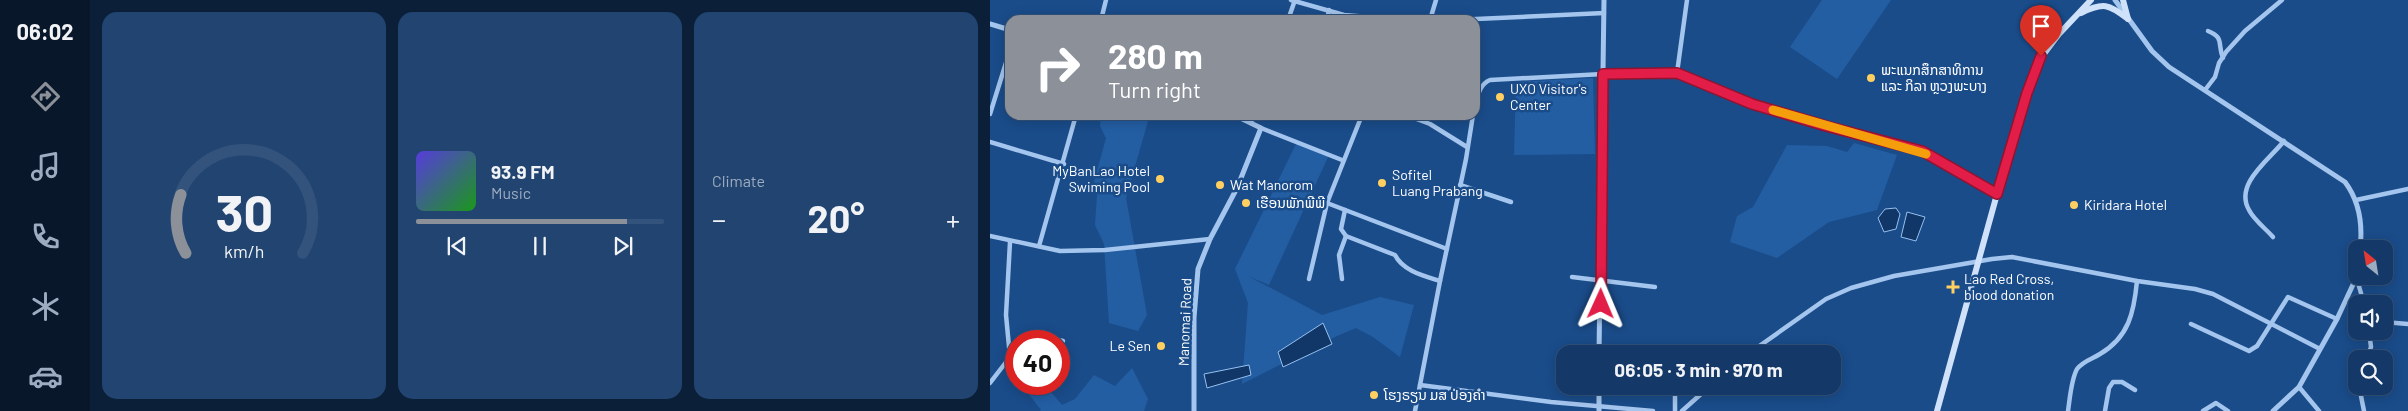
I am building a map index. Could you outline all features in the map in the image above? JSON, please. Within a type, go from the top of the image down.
[{"type":"main road","points":[[2075,16],[2085,0]]},
{"type":"main road","points":[[1937,411],[1980,262],[1997,194],[2037,63],[2075,16],[2091,0]]},
{"type":"main road","points":[[2123,0],[2128,18]]},
{"type":"main road","points":[[2075,16],[2102,5],[2114,8],[2128,18]]},
{"type":"street","points":[[1102,15],[1106,0]]},
{"type":"street","points":[[1290,15],[1294,0],[1344,15]]},
{"type":"street","points":[[1432,15],[1436,0]]},
{"type":"street","points":[[1599,345],[1604,0]]},
{"type":"street","points":[[1677,73],[1687,0]]},
{"type":"street","points":[[2115,0],[2152,51],[2169,67],[2340,176],[2350,188],[2356,200],[2362,223],[2361,240]]},
{"type":"street","points":[[2205,90],[2215,77],[2222,58],[2245,31],[2282,0]]},
{"type":"street","points":[[1328,15],[1329,10]]},
{"type":"street","points":[[1480,19],[1604,13]]},
{"type":"street","points":[[990,24],[1005,28]]},
{"type":"street","points":[[2208,31],[2217,35],[2220,40],[2222,58]]},
{"type":"street","points":[[990,114],[1005,66]]},
{"type":"street","points":[[1480,90],[1490,80],[1603,74],[1677,73],[1752,104],[1922,151],[1997,194]]},
{"type":"street","points":[[1039,246],[1064,164],[1075,120]]},
{"type":"street","points":[[1245,120],[1342,160]]},
{"type":"street","points":[[1309,279],[1326,203],[1360,120]]},
{"type":"street","points":[[1419,120],[1430,124],[1467,147]]},
{"type":"street","points":[[1415,411],[1471,120]]},
{"type":"street","name":"Manomai Road","points":[[1194,411],[1196,285],[1203,253],[1237,188],[1261,128]]},
{"type":"street","points":[[2274,237],[2250,212],[2245,200],[2250,179],[2284,141]]},
{"type":"street","points":[[990,142],[1064,164]]},
{"type":"street","points":[[1460,185],[1510,202]]},
{"type":"street","points":[[2356,200],[2408,189]]},
{"type":"street","points":[[1326,203],[1447,249]]},
{"type":"street","points":[[1345,210],[1341,229],[1346,236],[1395,255],[1399,262],[1407,268],[1440,282]]},
{"type":"street","points":[[990,236],[1010,242],[1060,251],[1105,250],[1210,239]]},
{"type":"street","points":[[1342,279],[1339,255],[1346,236]]},
{"type":"street","points":[[1008,330],[1006,315],[1010,242]]},
{"type":"street","points":[[1761,345],[1826,299],[1851,288],[1894,276],[2012,257],[2137,281],[2196,289],[2213,294],[2320,349]]},
{"type":"street","points":[[1572,277],[1655,287]]},
{"type":"street","points":[[2068,411],[2075,374],[2078,368],[2110,347],[2129,326],[2134,307],[2137,281]]},
{"type":"street","points":[[2273,411],[2299,387],[2354,285]]},
{"type":"street","points":[[2190,324],[2249,351],[2257,346],[2288,297],[2337,319]]},
{"type":"street","points":[[2393,323],[2408,324]]},
{"type":"street","points":[[990,383],[1005,365]]},
{"type":"street","points":[[2105,411],[2109,388],[2113,382],[2122,382],[2135,390]]},
{"type":"street","points":[[1420,385],[1599,409],[1653,411]]},
{"type":"street","points":[[2299,387],[2319,411]]},
{"type":"street","points":[[1599,395],[1599,409]]},
{"type":"street","points":[[1675,395],[1675,411]]},
{"type":"street","points":[[1682,411],[1700,395]]},
{"type":"street","points":[[2361,395],[2364,411]]},
{"type":"street","points":[[2203,411],[2216,403],[2228,411]]},
{"type":"shaded area","points":[[1822,0],[1891,0],[1837,79],[1790,47]]},
{"type":"shaded area","points":[[1593,78],[1595,154],[1514,155],[1516,82]]},
{"type":"shaded area","points":[[1101,120],[1148,121],[1126,198],[1147,315],[1138,331],[1109,323],[1104,244],[1095,225],[1097,195],[1094,182],[1106,138],[1100,126]]},
{"type":"shaded area","points":[[1297,142],[1329,155],[1269,285],[1248,276],[1322,315],[1380,297],[1414,305],[1400,357],[1373,337],[1356,328],[1242,384],[1248,303],[1235,269]]},
{"type":"shaded area","points":[[1854,143],[1897,155],[1877,210],[1829,222],[1777,258],[1730,242],[1737,216],[1753,207],[1787,145],[1827,146],[1847,152]]},
{"type":"shaded area","points":[[1896,208],[1900,214],[1896,229],[1884,232],[1878,218],[1885,209]]},
{"type":"shaded area","points":[[1907,212],[1925,217],[1916,241],[1901,237]]},
{"type":"shaded area","points":[[1323,323],[1332,344],[1283,367],[1278,352]]},
{"type":"shaded area","points":[[1249,365],[1251,375],[1207,388],[1204,374]]},
{"type":"shaded area","points":[[1132,368],[1148,399],[1144,411],[1040,411],[1029,395],[1053,395],[1062,405],[1075,399],[1094,375],[1115,386]]},
{"type":"slow traffic","points":[[1773,110],[1922,151],[1926,154]]},
{"type":"place","name":"ພະແນກສຶກສາທິການ ແລະ ກິລາ ຫຼວງພະບາງ","points":[[1871,78]]},
{"type":"place","name":"UXO Visitor's Center","points":[[1500,97]]},
{"type":"place","name":"MyBanLao Hotel Swiming Pool","points":[[1160,179]]},
{"type":"place","name":"Sofitel Luang Prabang","points":[[1382,183]]},
{"type":"place","name":"Wat Manorom","points":[[1220,185]]},
{"type":"place","name":"ເຮືອນພັກພີພີ","points":[[1246,203]]},
{"type":"place","name":"Kiridara Hotel","points":[[2074,205]]},
{"type":"place","name":"Lao Red Cross, blood donation","points":[[1953,287]]},
{"type":"place","name":"Le Sen","points":[[1161,346]]},
{"type":"place","name":"ໂຮງຣຽນ ມສ ປ່ອງຄຳ","points":[[1374,395]]},
{"type":"route","points":[[1601,304],[1603,74],[1677,73],[1752,104],[1922,151],[1997,194],[2027,93],[2041,56]]}]
